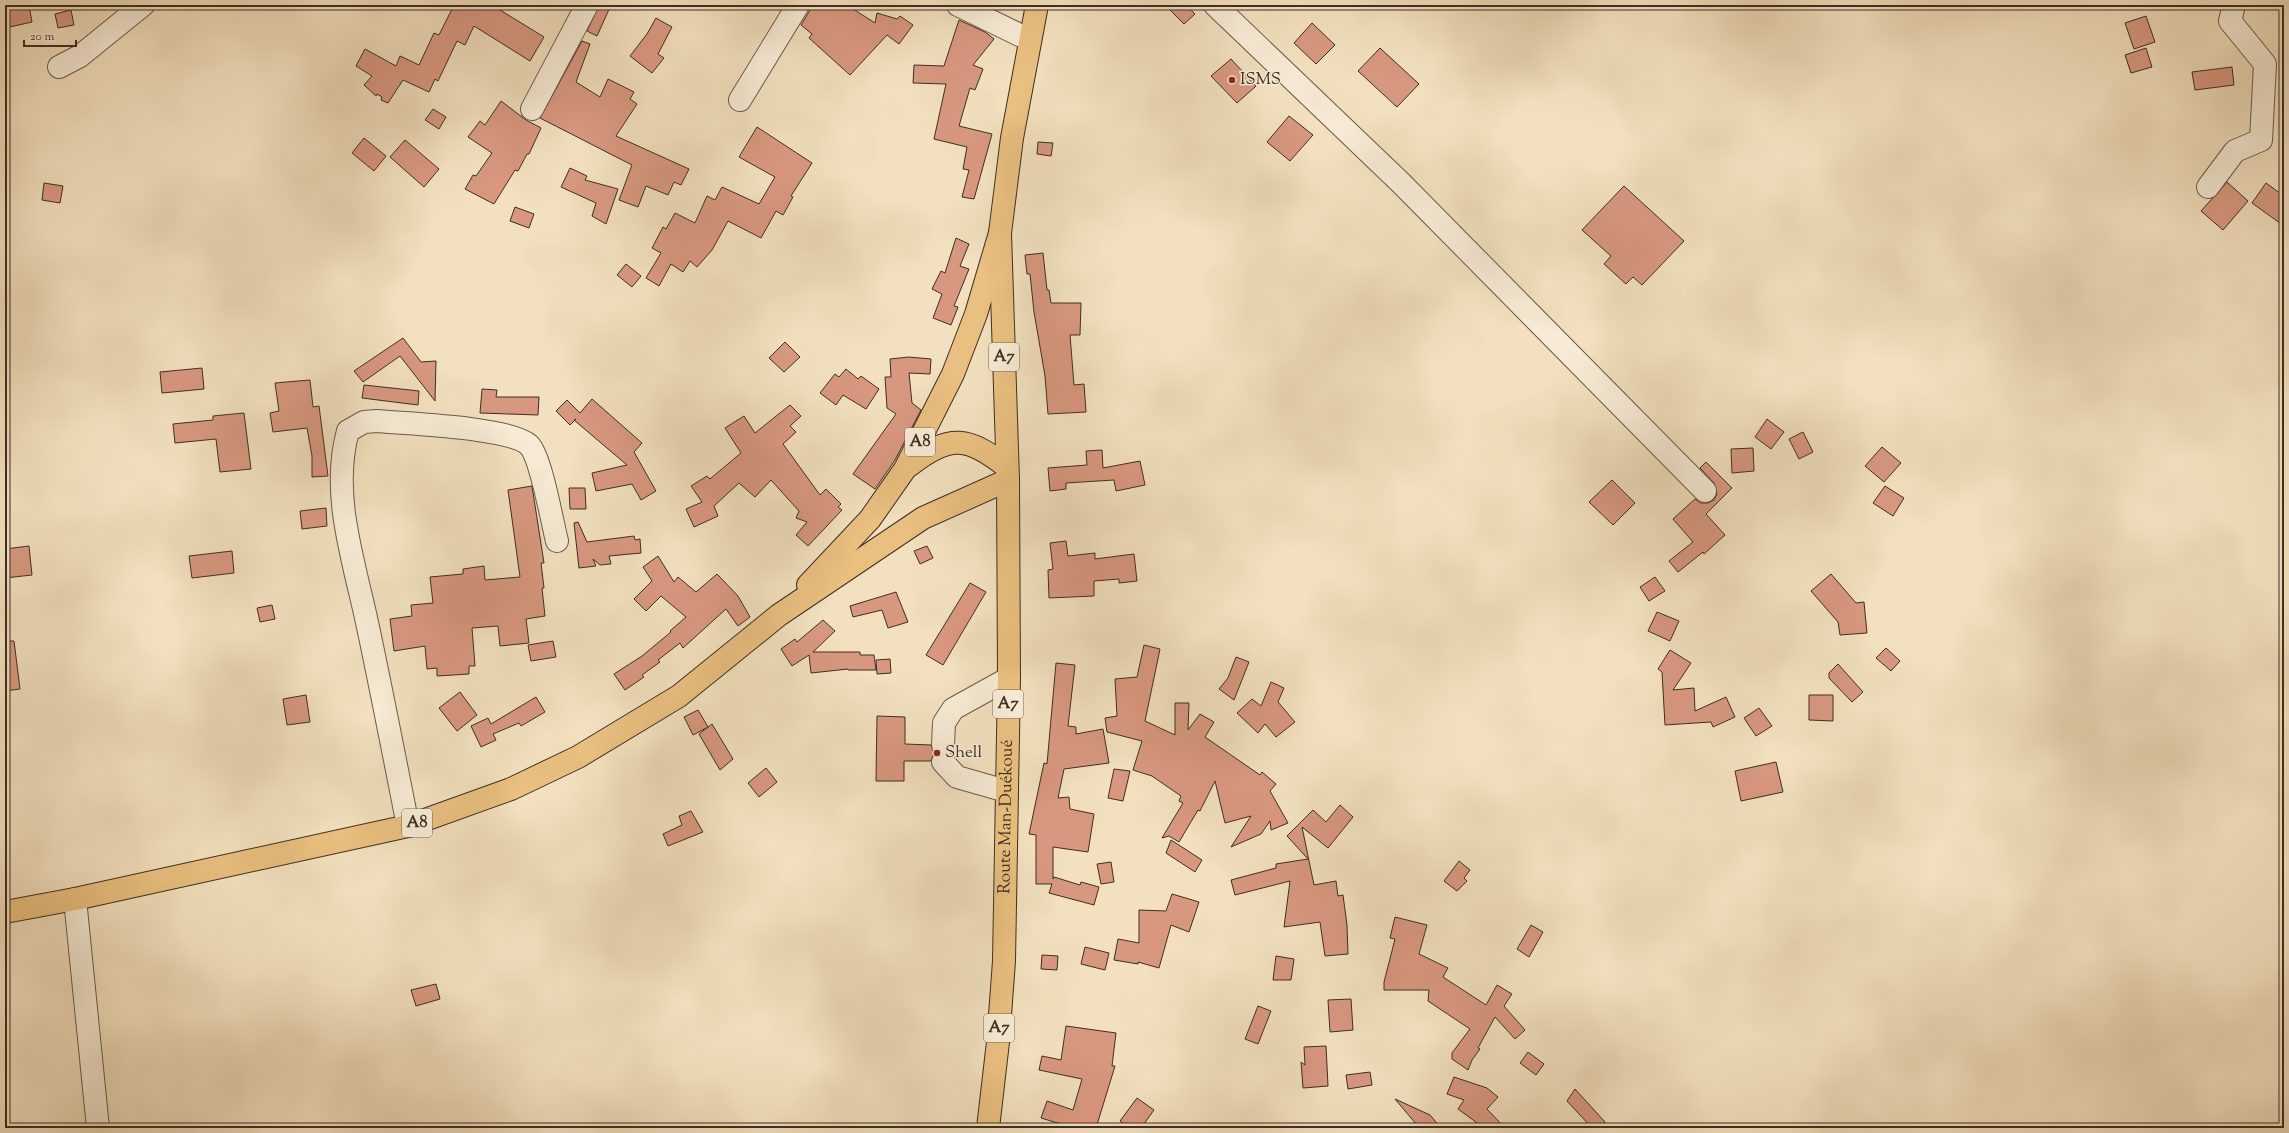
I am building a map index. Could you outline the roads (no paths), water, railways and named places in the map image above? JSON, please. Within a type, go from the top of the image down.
[{"type":"main road","name":"A7","points":[[1008,474],[1000,233],[1012,138],[1037,5]]},
{"type":"main road","name":"A8","points":[[779,615],[870,519],[906,469],[953,374],[976,314],[1000,233]]},
{"type":"main road","name":"A8","points":[[5,912],[75,899],[408,826],[511,789],[578,757],[679,696],[779,615],[923,518],[1008,474],[984,449],[960,443],[949,443],[930,450],[906,469]]},
{"type":"main road","name":"Route Man-Duékoué","points":[[988,1128],[998,1042],[1003,982],[1005,928],[1009,678],[1008,474]]},
{"type":"street","points":[[59,67],[80,56],[143,5]]},
{"type":"street","points":[[532,109],[587,5]]},
{"type":"street","points":[[740,100],[798,5]]},
{"type":"street","points":[[958,5],[1030,40]]},
{"type":"street","points":[[1215,5],[1401,182],[1706,491]]},
{"type":"street","points":[[2208,187],[2235,151],[2261,140],[2265,64],[2230,21],[2234,5]]},
{"type":"street","points":[[408,826],[347,531],[341,474],[342,453],[348,431],[364,422],[377,421],[493,433],[516,439],[529,446],[537,459],[557,541]]},
{"type":"street","points":[[1006,791],[957,777],[943,753],[944,723],[953,709],[1009,678]]},
{"type":"street","points":[[75,899],[98,1128]]},
{"type":"place","name":"ISMS","points":[[1232,80]]},
{"type":"place","name":"Shell","points":[[937,753]]}]
